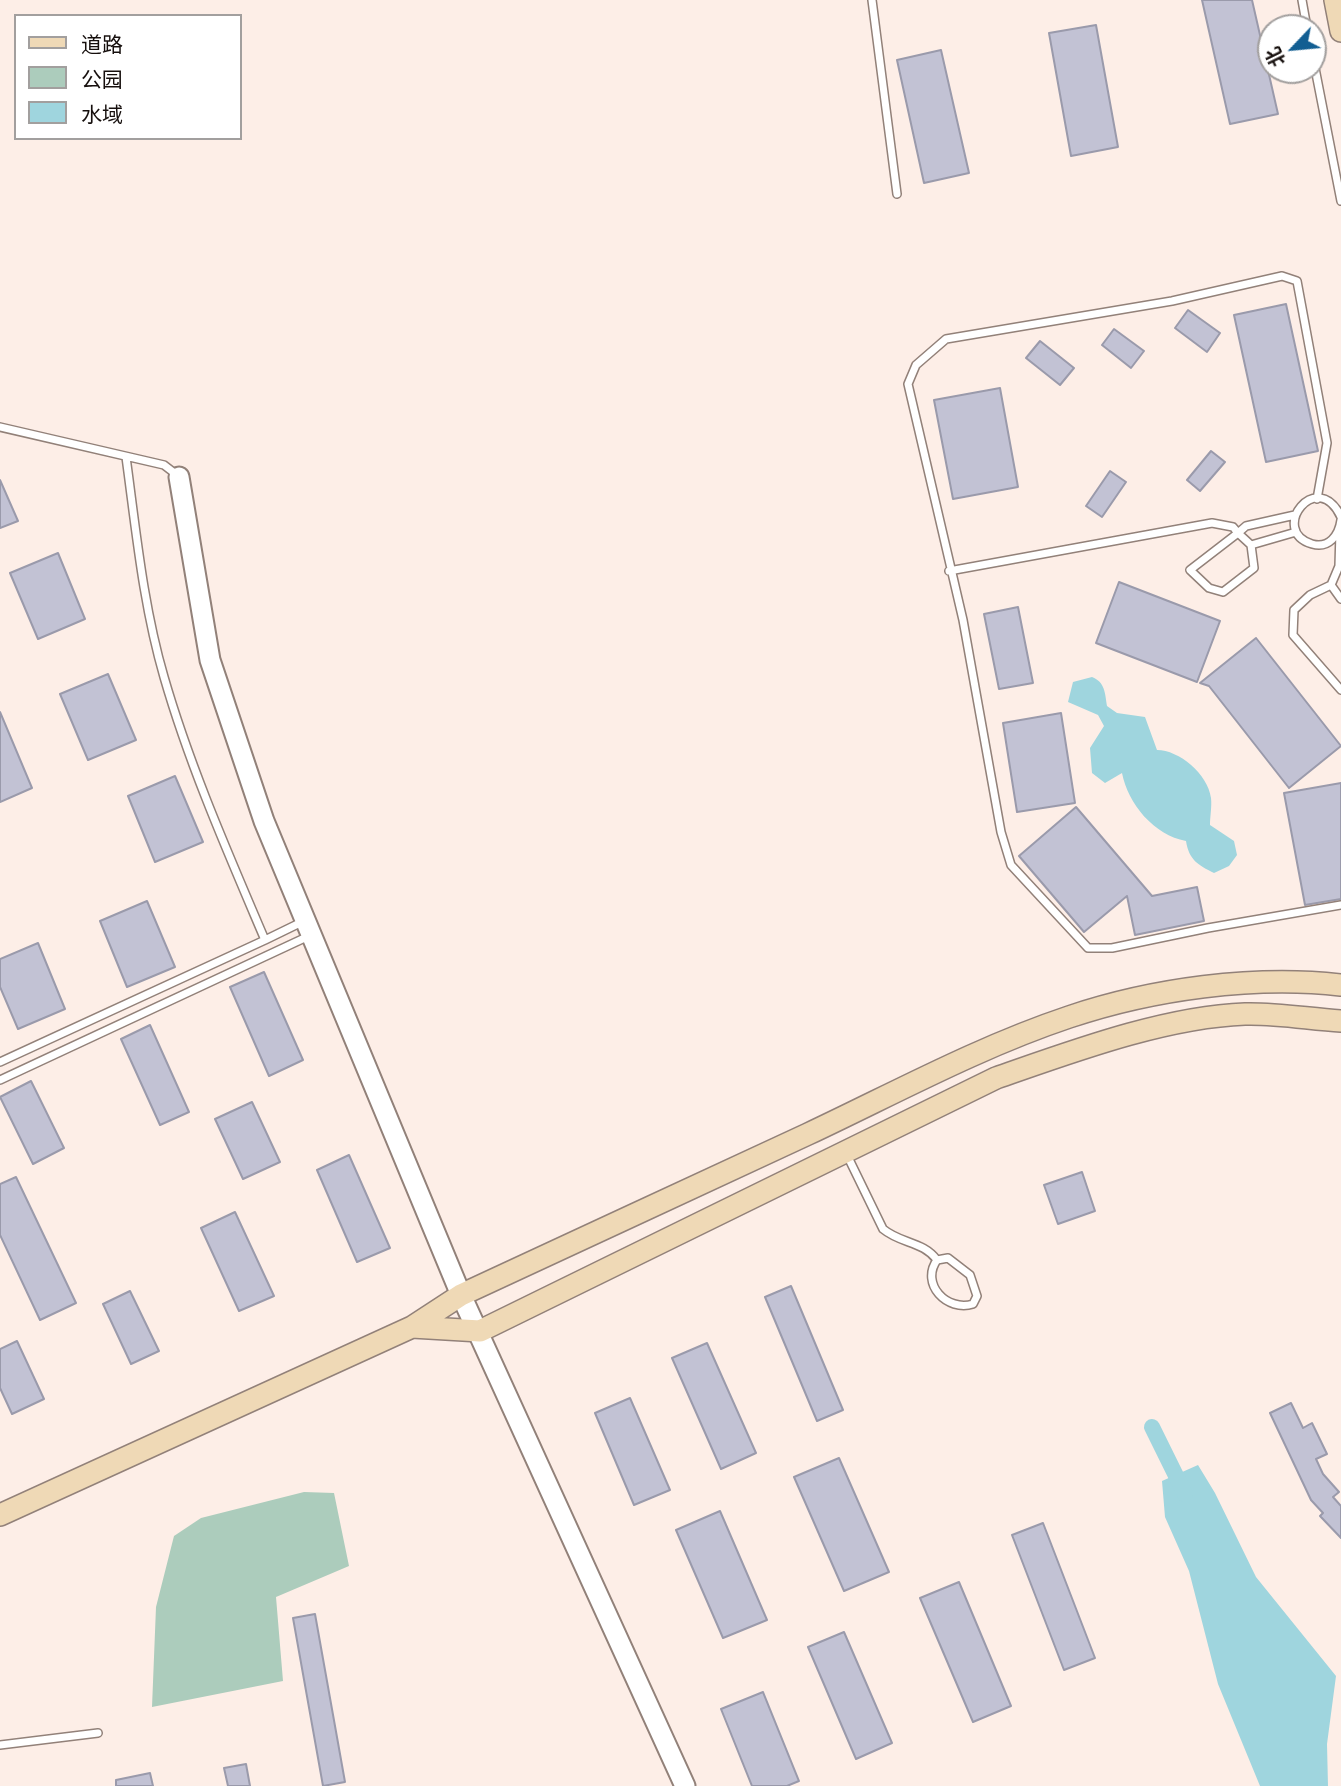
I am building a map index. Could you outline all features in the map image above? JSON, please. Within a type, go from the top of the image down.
[{"type":"main road","points":[[1335,0],[1341,32]]},
{"type":"main road","points":[[0,1514],[412,1326],[461,1295],[960,1063],[1068,1017],[1143,996],[1256,983],[1310,982],[1341,985]]},
{"type":"main road","points":[[412,1326],[480,1331],[996,1078],[1077,1050],[1157,1027],[1244,1014],[1341,1021]]},
{"type":"street","points":[[179,477],[210,660],[264,821],[461,1295],[480,1331],[685,1786]]},
{"type":"lane","points":[[872,0],[897,194]]},
{"type":"lane","points":[[1318,84],[1341,201]]},
{"type":"lane","points":[[1317,499],[1327,443],[1297,281],[1282,276],[1172,301],[946,339],[916,365],[908,384],[949,571],[963,620],[1001,832],[1011,865],[1070,933],[1088,948],[1112,948],[1341,905]]},
{"type":"lane","points":[[0,427],[164,465],[179,477]]},
{"type":"lane","points":[[126,457],[150,621],[164,677],[203,793],[265,940]]},
{"type":"lane","points":[[1340,531],[1331,542],[1318,546],[1305,542],[1296,532],[1295,515],[1299,506],[1310,499],[1324,498],[1336,506],[1341,519],[1339,566],[1331,585],[1310,595],[1294,610],[1293,635],[1341,691]]},
{"type":"lane","points":[[949,571],[1212,523],[1233,527],[1238,533],[1251,545],[1254,568],[1223,592],[1209,588],[1190,570],[1238,533],[1246,526],[1295,515]]},
{"type":"lane","points":[[1251,545],[1296,532]]},
{"type":"lane","points":[[1331,585],[1341,599]]},
{"type":"lane","points":[[0,1062],[265,940],[309,927]]},
{"type":"lane","points":[[0,1080],[309,927]]},
{"type":"lane","points":[[845,1152],[883,1229],[892,1237],[928,1247],[937,1260]]},
{"type":"lane","points":[[948,1258],[970,1275],[977,1296],[974,1304],[953,1304],[938,1295],[931,1276],[931,1268],[937,1260],[948,1258]]},
{"type":"lane","points":[[0,1745],[98,1733]]},
{"type":"green space","points":[[304,1492],[334,1493],[349,1566],[276,1597],[283,1681],[152,1707],[156,1607],[174,1536],[201,1518]]},
{"type":"water","points":[[1092,677],[1102,685],[1107,706],[1117,713],[1145,717],[1157,750],[1183,759],[1204,780],[1211,798],[1210,825],[1234,841],[1237,855],[1229,866],[1214,873],[1208,870],[1192,857],[1186,841],[1174,838],[1153,825],[1136,807],[1122,773],[1105,783],[1092,773],[1090,748],[1104,726],[1098,715],[1068,702],[1073,682]]},
{"type":"water","points":[[1198,1465],[1215,1493],[1256,1577],[1336,1676],[1327,1744],[1328,1786],[1260,1786],[1218,1684],[1189,1571],[1165,1517],[1162,1481]]},
{"type":"building","points":[[1202,0],[1252,0],[1257,22],[1257,84],[1271,84],[1278,114],[1230,124]]},
{"type":"building","points":[[1096,25],[1118,147],[1071,156],[1049,33]]},
{"type":"building","points":[[941,50],[969,173],[924,183],[897,60]]},
{"type":"building","points":[[1286,304],[1318,451],[1266,462],[1234,315]]},
{"type":"building","points":[[1188,310],[1220,333],[1207,352],[1175,328]]},
{"type":"building","points":[[1114,329],[1144,351],[1131,368],[1102,345]]},
{"type":"building","points":[[1040,341],[1074,368],[1060,385],[1026,358]]},
{"type":"building","points":[[1000,388],[1018,487],[953,499],[934,400]]},
{"type":"building","points":[[1211,451],[1225,462],[1200,491],[1187,480]]},
{"type":"building","points":[[1110,471],[1126,482],[1102,517],[1086,506]]},
{"type":"building","points":[[0,480],[18,521],[0,528]]},
{"type":"building","points":[[58,553],[85,619],[38,639],[10,573]]},
{"type":"building","points":[[1119,582],[1220,621],[1197,682],[1096,643]]},
{"type":"building","points":[[1018,607],[1033,683],[999,689],[984,614]]},
{"type":"building","points":[[1256,638],[1341,746],[1289,788],[1209,686],[1200,683]]},
{"type":"building","points":[[108,674],[136,740],[88,760],[60,694]]},
{"type":"building","points":[[0,712],[32,788],[0,802]]},
{"type":"building","points":[[1061,713],[1075,803],[1017,812],[1003,723]]},
{"type":"building","points":[[175,776],[203,842],[155,862],[128,796]]},
{"type":"building","points":[[1341,783],[1341,899],[1305,905],[1284,793]]},
{"type":"building","points":[[1076,807],[1152,896],[1197,887],[1204,921],[1135,935],[1127,896],[1084,932],[1019,856]]},
{"type":"building","points":[[147,901],[175,967],[127,987],[100,921]]},
{"type":"building","points":[[38,943],[65,1009],[18,1029],[0,987],[0,959]]},
{"type":"building","points":[[264,972],[303,1060],[269,1076],[230,987]]},
{"type":"building","points":[[150,1025],[189,1112],[160,1125],[121,1039]]},
{"type":"building","points":[[31,1081],[64,1148],[33,1164],[0,1097]]},
{"type":"building","points":[[252,1102],[280,1162],[243,1179],[215,1119]]},
{"type":"building","points":[[349,1155],[390,1248],[357,1262],[317,1170]]},
{"type":"building","points":[[1082,1172],[1095,1211],[1058,1224],[1044,1185]]},
{"type":"building","points":[[16,1177],[76,1303],[40,1320],[0,1235],[0,1184]]},
{"type":"building","points":[[235,1212],[274,1296],[239,1311],[201,1228]]},
{"type":"building","points":[[791,1286],[843,1410],[817,1421],[765,1297]]},
{"type":"building","points":[[130,1291],[159,1351],[131,1364],[103,1304]]},
{"type":"building","points":[[17,1341],[44,1399],[12,1414],[0,1388],[0,1349]]},
{"type":"building","points":[[707,1343],[756,1453],[721,1469],[672,1358]]},
{"type":"building","points":[[630,1398],[670,1490],[634,1505],[595,1413]]},
{"type":"building","points":[[1291,1403],[1303,1428],[1312,1423],[1327,1454],[1316,1459],[1323,1474],[1339,1492],[1333,1497],[1341,1506],[1341,1538],[1320,1516],[1323,1513],[1311,1500],[1270,1413]]},
{"type":"building","points":[[839,1458],[889,1572],[844,1591],[794,1477]]},
{"type":"building","points":[[720,1511],[767,1620],[723,1638],[676,1530]]},
{"type":"building","points":[[1043,1523],[1095,1658],[1064,1670],[1012,1535]]},
{"type":"building","points":[[959,1582],[1011,1706],[973,1722],[920,1598]]},
{"type":"building","points":[[315,1614],[345,1782],[323,1786],[293,1618]]},
{"type":"building","points":[[844,1632],[892,1743],[856,1759],[808,1647]]},
{"type":"building","points":[[763,1692],[799,1781],[787,1786],[752,1786],[721,1709]]},
{"type":"building","points":[[246,1764],[250,1786],[228,1786],[224,1768]]},
{"type":"building","points":[[150,1773],[153,1786],[116,1786],[116,1780]]},
{"type":"waterway","points":[[1152,1427],[1185,1494]]}]
